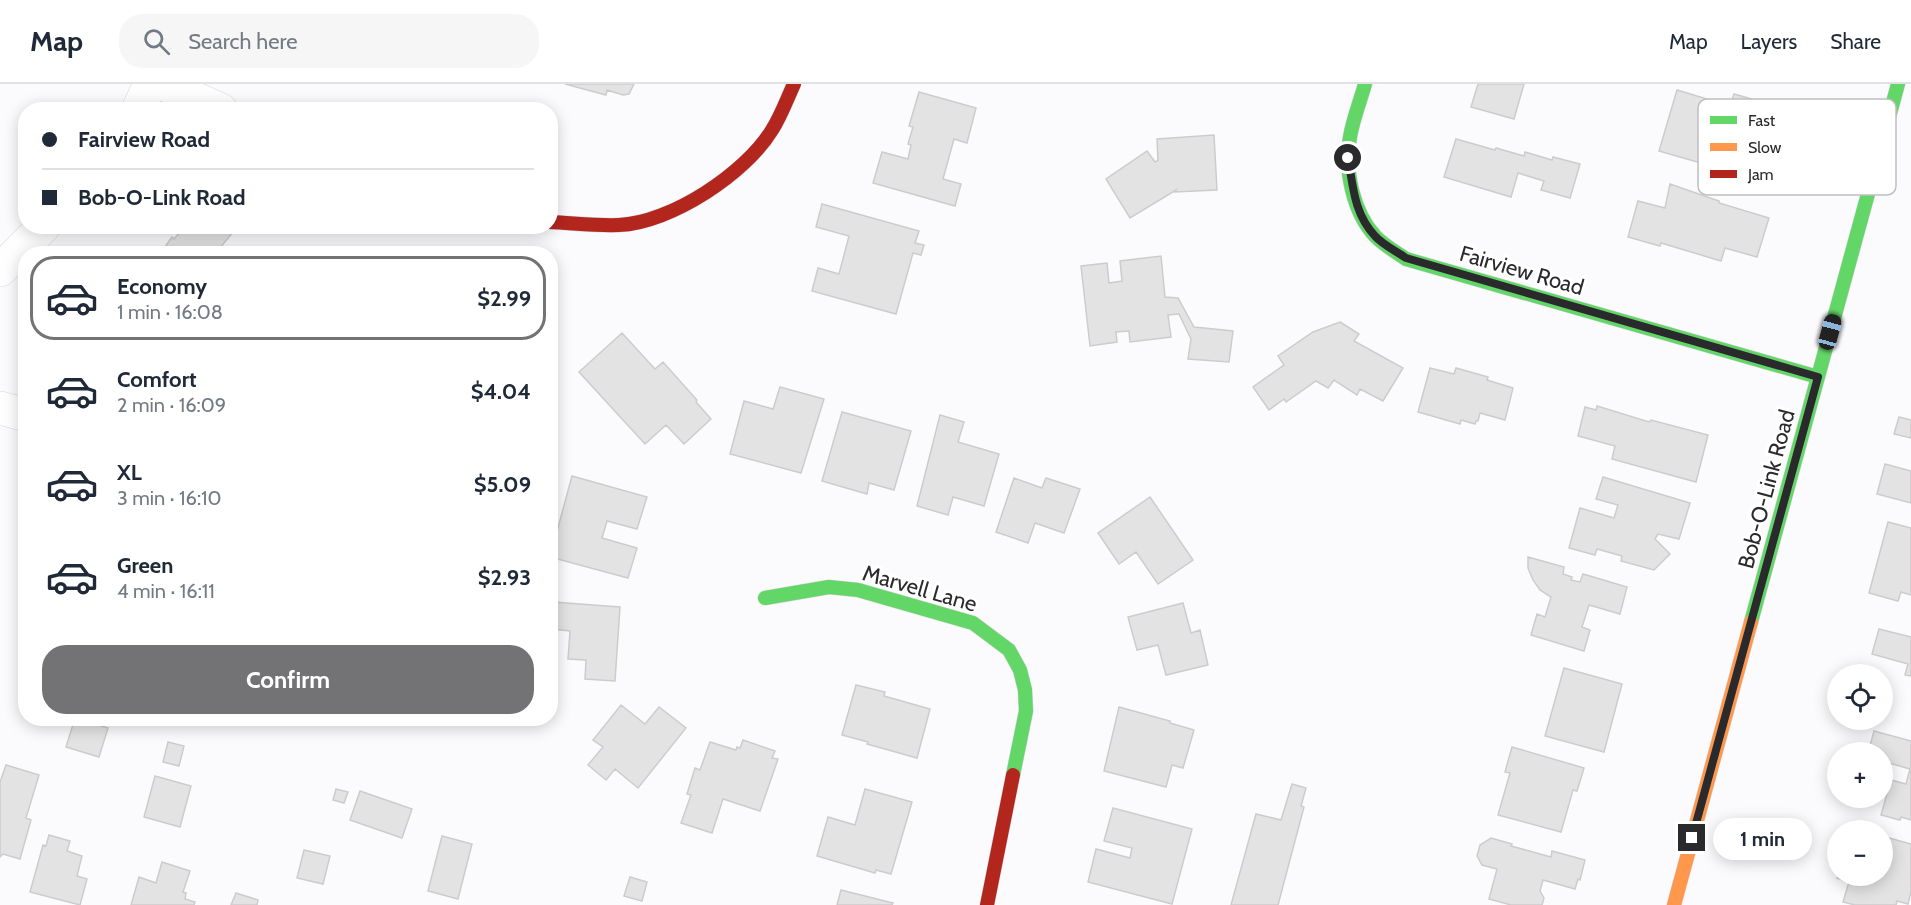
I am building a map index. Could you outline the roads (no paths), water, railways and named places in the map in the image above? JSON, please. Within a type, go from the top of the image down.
[{"type":"street","points":[[142,102],[150,84]]},
{"type":"street","points":[[163,84],[203,102]]},
{"type":"street","points":[[558,222],[621,225],[650,219],[676,209],[718,185],[738,170],[772,131],[794,84]]},
{"type":"street","name":"Fairview Road","points":[[1365,84],[1350,138],[1348,158],[1356,204],[1362,218],[1376,237],[1406,258],[1818,377]]},
{"type":"street","name":"Bob-O-Link Road","points":[[1894,99],[1898,84]]},
{"type":"street","name":"Bob-O-Link Road","points":[[1674,905],[1868,195]]},
{"type":"street","points":[[24,246],[36,234]]},
{"type":"street","points":[[0,270],[18,252]]},
{"type":"street","points":[[0,408],[18,413]]},
{"type":"street","name":"Marvell Lane","points":[[765,598],[830,587],[858,590],[973,623],[1009,650],[1020,670],[1025,690],[1026,711],[987,905]]}]
